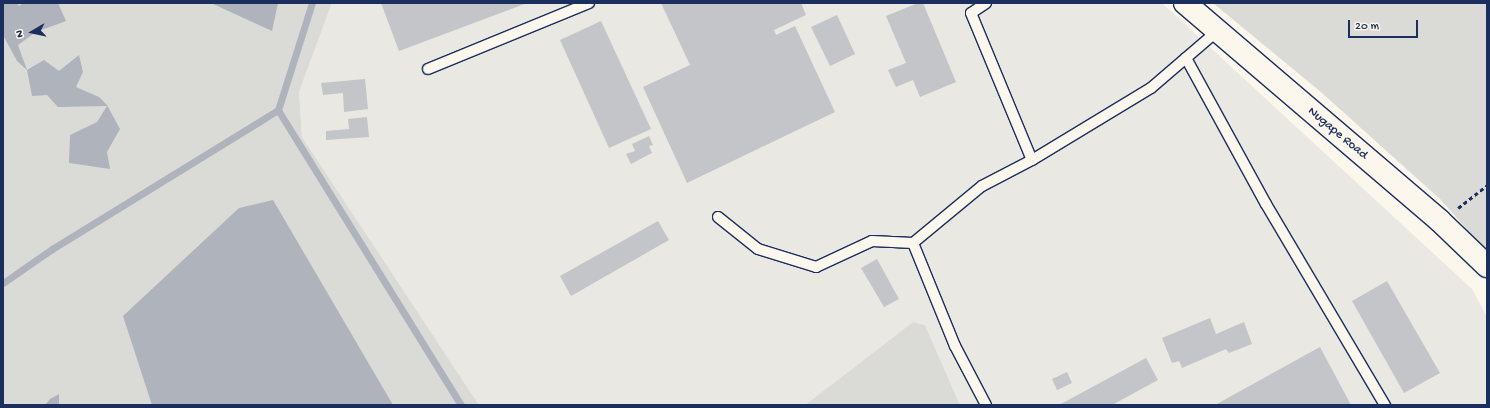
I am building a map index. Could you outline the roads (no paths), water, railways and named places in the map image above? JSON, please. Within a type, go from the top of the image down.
[{"type":"main road","name":"Nugape Road","points":[[1185,3],[1216,32],[1440,221],[1487,266]]},
{"type":"lane","points":[[428,69],[589,3]]},
{"type":"lane","points":[[986,3],[971,14],[1032,160]]},
{"type":"lane","points":[[718,217],[758,249],[816,267],[872,241],[914,243],[982,186],[1032,160],[1151,88],[1216,32]]},
{"type":"lane","points":[[1186,58],[1266,204],[1385,405]]},
{"type":"lane","points":[[914,243],[955,346],[986,405]]},
{"type":"waterway","points":[[278,110],[312,3]]},
{"type":"waterway","points":[[3,283],[52,249],[278,110],[461,405]]}]
